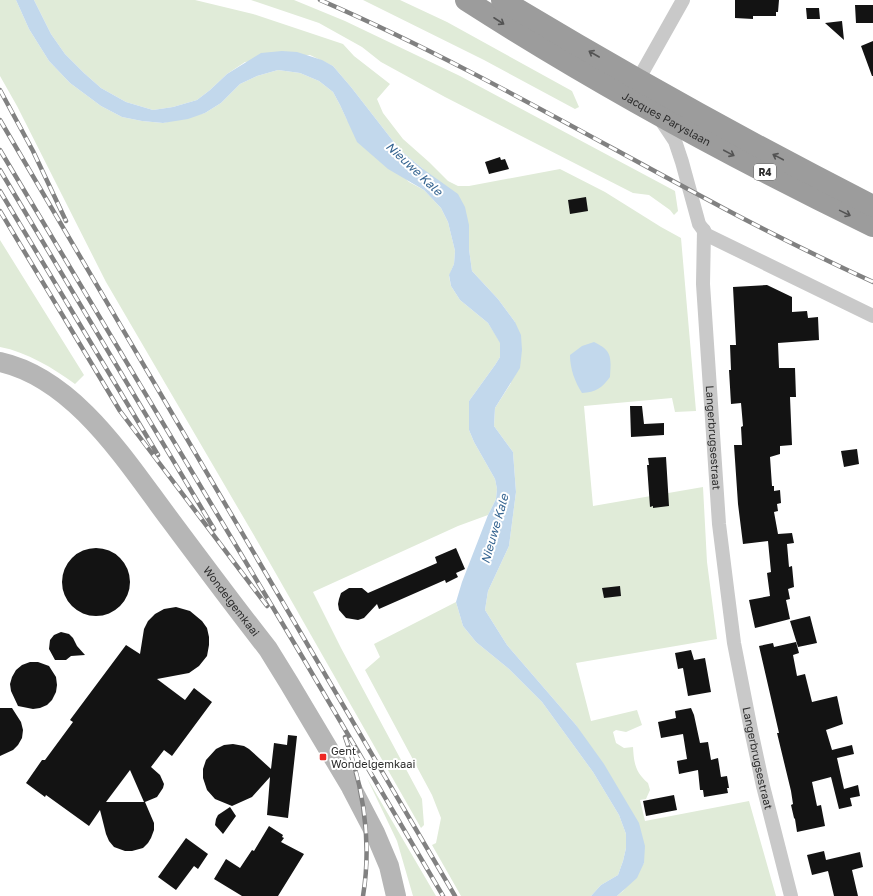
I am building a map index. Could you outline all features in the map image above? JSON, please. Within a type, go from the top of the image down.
[{"type":"highway","name":"Jacques Paryslaan","points":[[466,0],[536,45],[658,115],[811,196],[873,226]]},
{"type":"highway","name":"Jacques Paryslaan","points":[[502,0],[638,80],[744,139],[873,206]]},
{"type":"main road","name":"Wondelgemkaai","points":[[0,362],[26,371],[66,394],[81,408],[110,440],[268,649],[290,683],[351,787],[375,833],[389,866],[396,896]]},
{"type":"street","points":[[638,80],[683,0]]},
{"type":"street","name":"Langerbrugsestraat","points":[[638,80],[675,141],[699,224],[704,230],[703,292],[719,516],[734,643],[761,779],[777,847],[791,896]]},
{"type":"street","points":[[682,162],[683,150],[687,144],[704,140]]},
{"type":"street","points":[[704,230],[707,235],[873,316]]},
{"type":"green space","points":[[0,0],[16,0],[29,29],[49,61],[70,83],[101,106],[122,117],[163,123],[205,113],[221,103],[240,84],[257,76],[278,70],[300,73],[319,81],[333,92],[347,120],[409,182],[424,190],[441,208],[448,222],[455,251],[454,264],[449,276],[451,286],[460,300],[488,323],[500,342],[500,357],[469,401],[469,430],[474,442],[495,479],[497,489],[496,499],[488,515],[458,526],[313,592],[341,648],[422,799],[424,825],[421,828],[259,544],[106,282],[17,106],[0,76]]},
{"type":"green space","points":[[34,0],[195,0],[253,14],[343,44],[354,56],[390,84],[377,99],[383,113],[403,139],[448,181],[458,186],[469,186],[560,169],[605,192],[681,238],[696,411],[675,412],[672,398],[584,406],[593,506],[703,487],[707,562],[717,639],[576,663],[591,721],[637,710],[642,725],[626,732],[616,730],[613,732],[616,743],[624,748],[633,747],[636,767],[640,775],[648,783],[650,790],[646,799],[640,800],[645,821],[749,801],[776,896],[617,896],[623,891],[644,863],[576,725],[507,645],[485,610],[488,591],[509,546],[516,492],[513,452],[494,426],[495,408],[511,383],[515,322],[498,299],[472,271],[469,249],[423,169],[400,150],[333,66],[310,55],[245,62],[227,74],[197,100],[173,107],[153,110],[126,102],[101,88],[84,73],[65,54],[51,34]]},
{"type":"green space","points":[[251,0],[294,0],[345,21],[460,76],[675,191],[678,211],[674,215],[670,210],[649,195],[633,193],[445,97],[381,62],[362,47],[319,23]]},
{"type":"green space","points":[[363,0],[400,0],[447,22],[572,91],[579,107],[575,109],[484,60]]},
{"type":"green space","points":[[0,240],[84,375],[75,384],[39,361],[10,349],[0,347]]},
{"type":"green space","points":[[456,602],[463,626],[476,642],[509,669],[542,702],[593,772],[619,815],[626,834],[626,848],[623,861],[618,875],[601,885],[591,896],[461,896],[432,845],[436,843],[441,818],[432,795],[365,670],[380,657],[374,644]]},
{"type":"green space","points":[[367,778],[436,896],[413,896],[397,841]]},
{"type":"water","name":"Nieuwe Kale","points":[[16,0],[34,0],[51,34],[65,54],[101,88],[126,102],[153,110],[173,107],[197,100],[227,74],[261,53],[282,51],[297,52],[322,60],[333,66],[400,150],[423,169],[458,194],[465,207],[469,225],[469,249],[472,271],[498,299],[515,322],[521,335],[522,350],[520,368],[495,408],[494,426],[513,452],[516,492],[509,546],[488,591],[485,610],[507,645],[576,725],[604,764],[639,823],[645,846],[644,863],[637,878],[617,896],[591,896],[601,885],[618,875],[623,861],[626,848],[626,834],[619,815],[593,772],[542,702],[509,669],[476,642],[463,626],[456,602],[462,582],[488,515],[496,499],[497,489],[495,479],[474,442],[469,430],[469,401],[500,357],[500,343],[488,323],[460,300],[451,286],[449,275],[454,264],[455,251],[448,222],[441,208],[424,190],[388,169],[357,142],[333,92],[319,81],[300,73],[278,70],[257,76],[240,84],[221,103],[205,113],[188,119],[163,123],[122,117],[101,106],[70,83],[49,61],[29,29]]},
{"type":"water","points":[[594,342],[605,349],[610,356],[610,377],[598,389],[591,392],[582,393],[573,375],[570,355],[582,346]]},
{"type":"building","points":[[735,0],[779,0],[778,12],[776,12],[776,16],[753,16],[753,19],[735,18]]},
{"type":"building","points":[[855,5],[873,5],[873,23],[856,23]]},
{"type":"building","points":[[806,8],[819,8],[820,19],[807,19]]},
{"type":"building","points":[[842,21],[844,40],[825,23]]},
{"type":"building","points":[[873,41],[873,76],[872,76],[861,46]]},
{"type":"building","points":[[500,157],[501,160],[505,159],[509,169],[489,174],[485,162]]},
{"type":"building","points":[[586,197],[588,211],[570,214],[568,200]]},
{"type":"building","points":[[767,285],[792,297],[792,312],[807,311],[808,318],[818,317],[819,340],[778,343],[779,368],[795,368],[796,397],[790,397],[792,445],[780,446],[780,454],[770,457],[772,486],[774,486],[774,491],[780,490],[781,503],[777,504],[778,511],[774,512],[778,534],[792,533],[794,543],[787,544],[789,567],[792,566],[794,587],[788,589],[790,599],[786,600],[790,619],[755,628],[749,600],[770,596],[767,573],[771,572],[768,541],[743,544],[738,504],[734,445],[742,445],[741,427],[743,426],[741,403],[731,404],[729,370],[731,370],[730,345],[736,345],[733,287]]},
{"type":"building","points":[[630,406],[642,406],[644,424],[664,423],[664,435],[631,437]]},
{"type":"building","points":[[857,449],[859,464],[844,467],[841,451]]},
{"type":"building","points":[[666,457],[669,506],[653,508],[653,506],[650,507],[647,465],[649,465],[648,458]]},
{"type":"building","points":[[96,548],[109,551],[120,558],[127,569],[130,582],[127,595],[120,606],[109,613],[96,616],[83,613],[72,606],[65,595],[62,582],[65,569],[72,558],[83,551]]},
{"type":"building","points":[[456,548],[465,569],[456,573],[458,577],[446,583],[445,580],[379,609],[377,604],[364,618],[358,620],[346,618],[339,610],[338,604],[341,593],[349,588],[362,588],[368,593],[437,563],[435,557]]},
{"type":"building","points":[[620,586],[621,596],[604,598],[602,588]]},
{"type":"building","points":[[176,607],[190,611],[202,621],[207,628],[209,645],[207,656],[199,666],[189,673],[157,679],[185,700],[194,688],[212,702],[172,756],[164,750],[151,767],[160,775],[164,784],[157,797],[145,802],[154,823],[154,830],[148,843],[143,848],[125,851],[114,847],[109,841],[100,810],[89,826],[46,795],[45,797],[26,783],[42,760],[45,760],[73,722],[70,720],[126,645],[140,654],[144,629],[148,621],[155,614],[164,609]],"holes":[[[130,770],[144,802],[106,802]]]},
{"type":"building","points":[[810,616],[817,643],[798,647],[790,621]]},
{"type":"building","points":[[61,632],[69,634],[85,655],[71,656],[66,660],[55,660],[49,649],[50,640],[54,635]]},
{"type":"building","points":[[796,642],[799,653],[793,655],[797,676],[805,674],[812,702],[837,696],[843,724],[826,730],[832,750],[852,745],[854,754],[837,758],[844,789],[858,785],[860,796],[850,798],[852,806],[839,809],[831,777],[812,782],[817,806],[821,805],[825,826],[797,832],[791,805],[793,804],[791,791],[759,646],[773,643],[774,647]]},
{"type":"building","points":[[691,650],[694,660],[705,658],[711,692],[688,696],[683,668],[678,669],[675,653]]},
{"type":"building","points":[[30,662],[38,662],[49,666],[56,677],[57,685],[56,692],[52,700],[47,705],[33,709],[18,706],[11,691],[10,684],[16,670],[22,665]]},
{"type":"building","points":[[0,708],[12,708],[21,722],[23,730],[22,738],[18,745],[13,750],[0,756]]},
{"type":"building","points":[[691,708],[700,743],[708,742],[711,760],[718,758],[721,777],[727,776],[729,788],[727,788],[728,793],[704,797],[703,790],[700,790],[698,770],[679,774],[677,761],[687,759],[683,734],[661,738],[658,722],[676,718],[675,711]]},
{"type":"building","points":[[288,735],[297,736],[288,818],[267,815],[270,777],[252,797],[232,806],[215,799],[207,790],[203,778],[203,769],[206,760],[216,749],[224,745],[233,744],[244,746],[271,769],[274,743],[287,745]]},
{"type":"building","points":[[674,795],[677,810],[646,816],[643,801]]},
{"type":"building","points":[[230,807],[236,816],[223,834],[215,825],[216,819],[218,815]]},
{"type":"building","points":[[269,826],[283,835],[282,837],[284,838],[281,842],[304,854],[278,896],[242,896],[214,879],[226,859],[240,868],[252,850],[254,851]]},
{"type":"building","points":[[186,838],[208,854],[198,869],[194,866],[176,890],[158,877]]},
{"type":"building","points":[[824,851],[826,860],[860,852],[863,867],[852,870],[858,896],[834,896],[828,871],[812,875],[807,855]]},
{"type":"railway","points":[[320,0],[372,23],[474,74],[743,219],[873,282]]},
{"type":"railway","points":[[0,90],[33,151],[66,221]]},
{"type":"railway","points":[[0,120],[455,896]]},
{"type":"railway","points":[[0,150],[443,896]]},
{"type":"railway","points":[[0,170],[214,529]]},
{"type":"railway","points":[[0,191],[158,455]]},
{"type":"railway","points":[[0,211],[120,411],[267,606]]},
{"type":"railway","points":[[345,737],[357,776],[364,815],[367,855],[363,896]]},
{"type":"place","name":"Gent Wondelgemkaai","points":[[323,757]]}]
